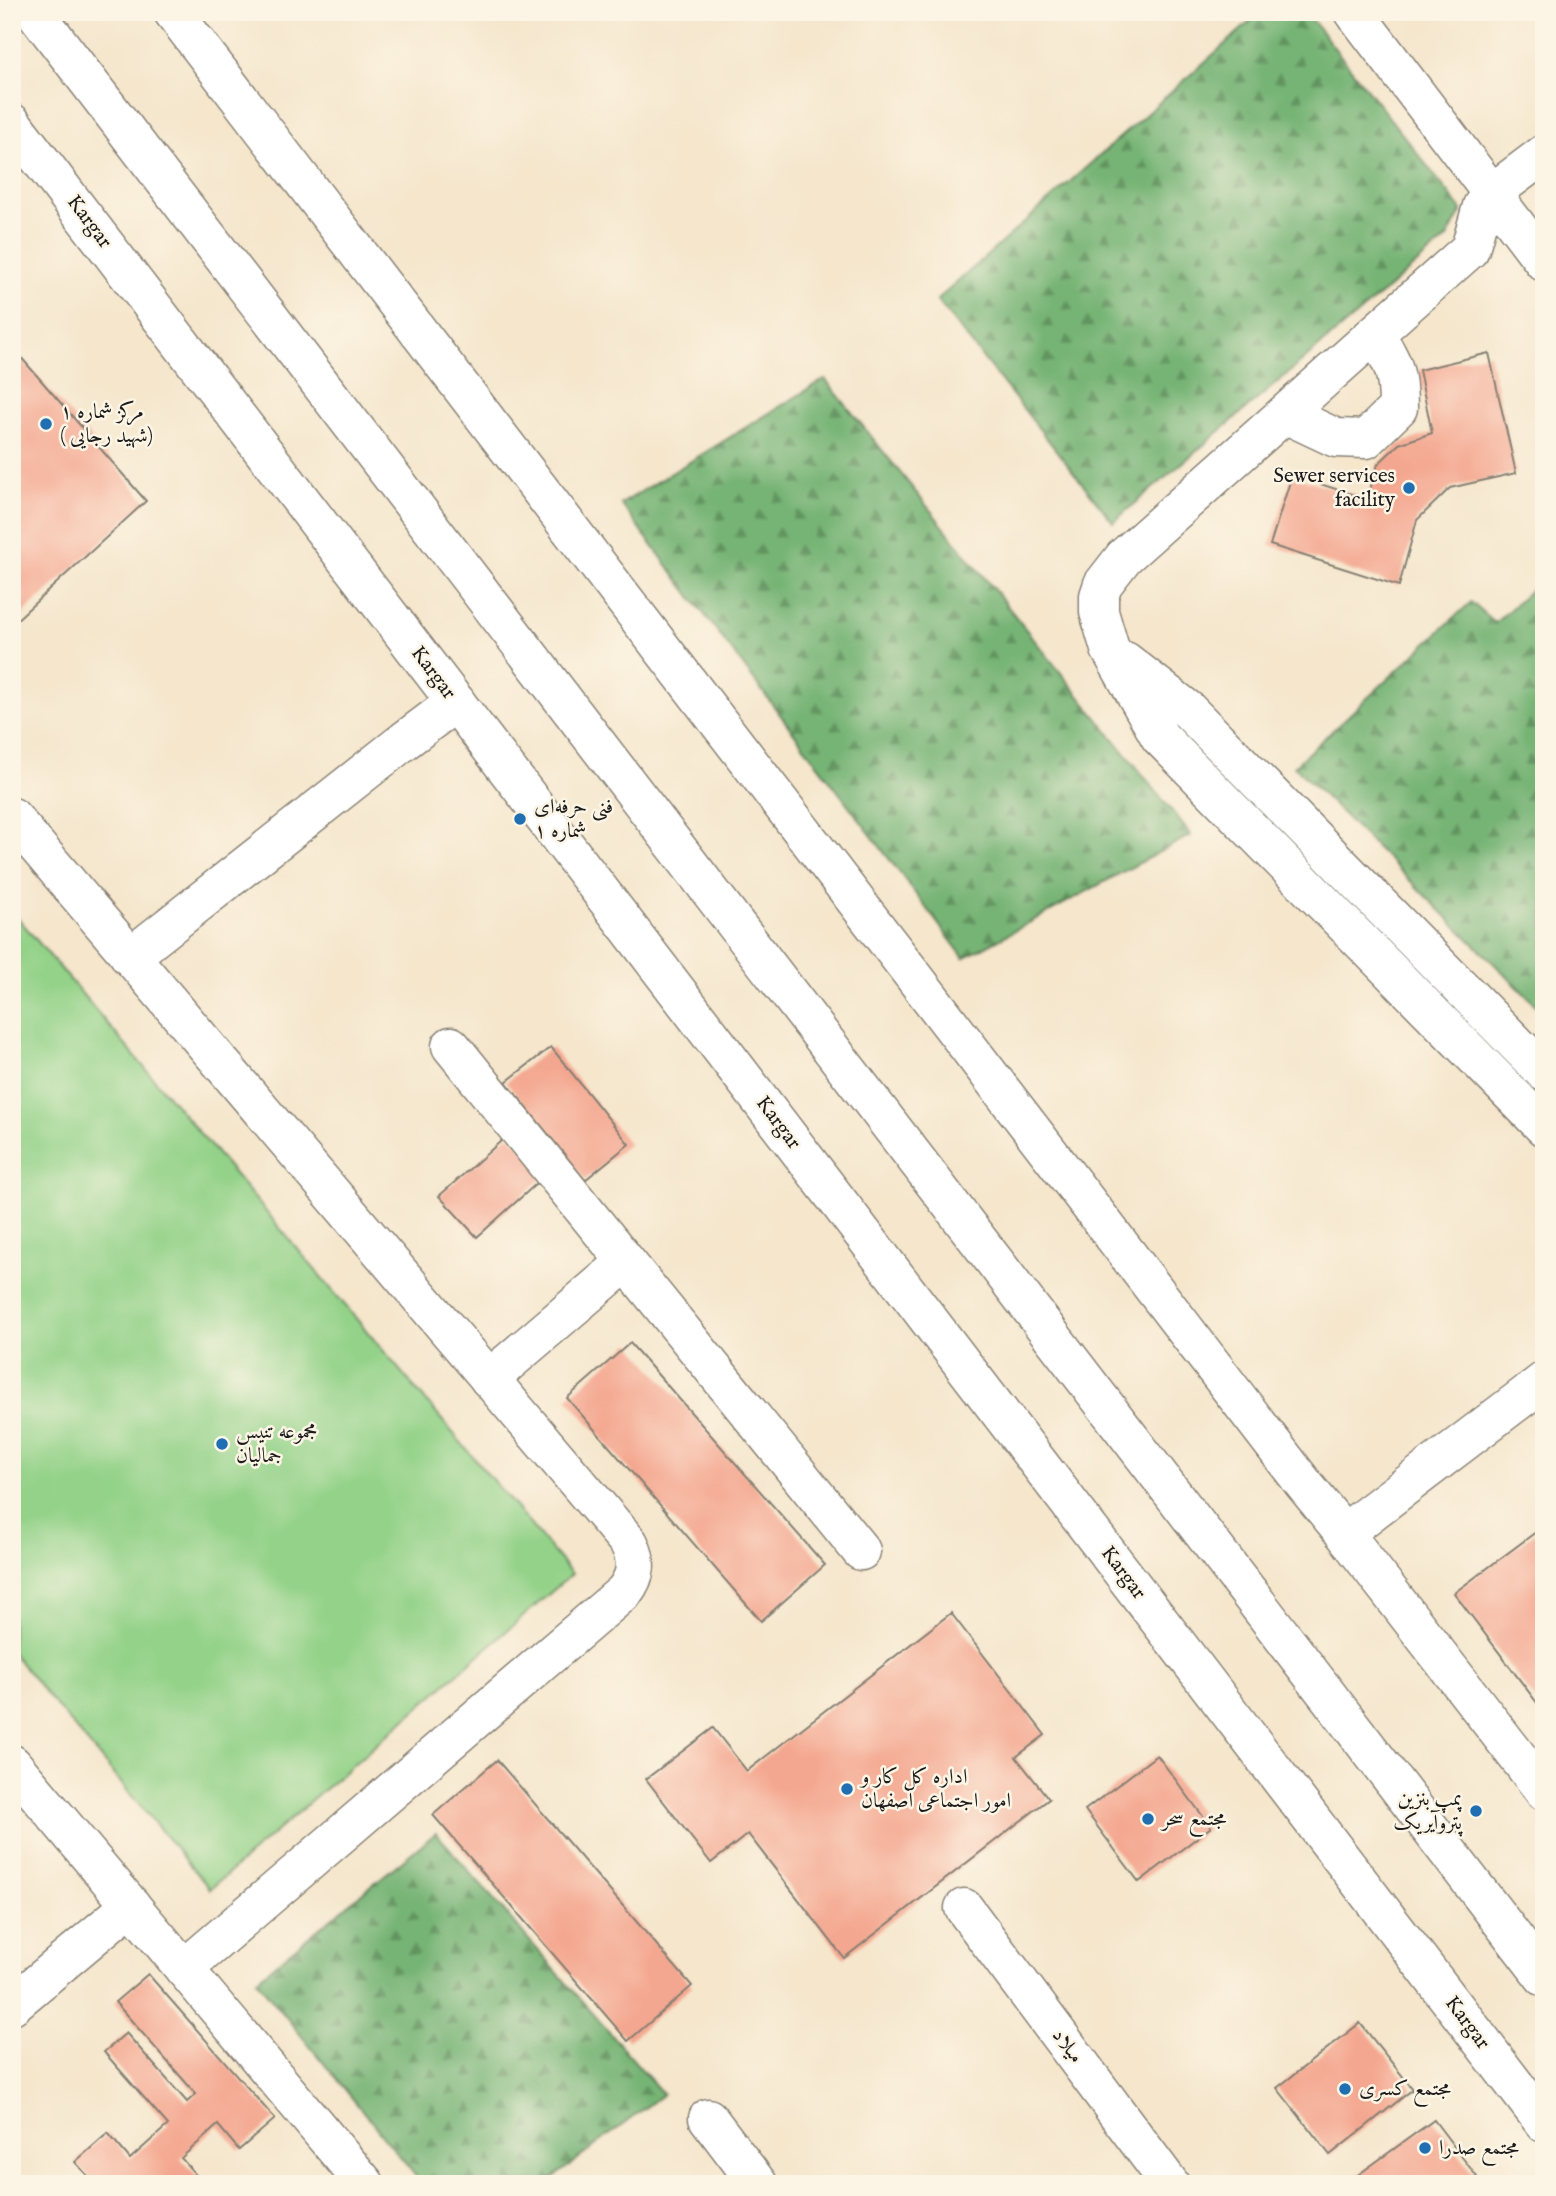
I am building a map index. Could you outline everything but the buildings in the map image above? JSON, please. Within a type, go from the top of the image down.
[{"type":"main road","points":[[35,12],[1544,1978]]},
{"type":"main road","points":[[173,12],[1277,1450],[1544,1791]]},
{"type":"main road","points":[[1354,12],[1544,262]]},
{"type":"main road","name":"Kargar","points":[[12,123],[1544,2123]]},
{"type":"main road","points":[[1544,154],[1492,193],[1482,206],[1470,249],[1112,569],[1099,596],[1100,621],[1110,649],[1160,737],[1544,1127]]},
{"type":"main road","points":[[1285,414],[1336,438],[1366,439],[1398,408],[1398,377],[1375,334]]},
{"type":"main road","points":[[1110,649],[1188,710],[1544,1072]]},
{"type":"main road","points":[[130,957],[456,702]]},
{"type":"main road","points":[[12,817],[629,1543],[635,1555],[633,1581],[624,1592],[184,1969]]},
{"type":"main road","points":[[451,1046],[861,1551]]},
{"type":"main road","points":[[489,1379],[626,1262]]},
{"type":"main road","points":[[1344,1533],[1544,1381]]},
{"type":"main road","points":[[12,1763],[365,2184]]},
{"type":"main road","points":[[12,2005],[131,1905]]},
{"type":"main road","name":"میلاد","points":[[964,1908],[1170,2184]]},
{"type":"main road","points":[[708,2118],[758,2184]]},
{"type":"green space","points":[[1261,12],[1306,12],[1462,210],[1447,238],[1113,522],[937,300]]},
{"type":"green space","points":[[825,379],[1191,835],[964,958],[621,504]]},
{"type":"green space","points":[[1544,578],[1544,1013],[1294,766],[1471,602],[1495,623]]},
{"type":"green space","name":"مجموعه تنیس جمالیان","points":[[12,911],[572,1574],[210,1889],[12,1653]]},
{"type":"green space","points":[[436,1833],[663,2094],[545,2184],[422,2184],[256,1980]]},
{"type":"place","name":"مرکز شماره ۱ ( شهید رجایی)","points":[[46,424]]},
{"type":"place","name":"Sewer services facility","points":[[1409,488]]},
{"type":"place","name":"فنی حرفه‌ای شماره ۱","points":[[520,819]]},
{"type":"place","name":"مجموعه تنیس جمالیان","points":[[222,1444]]},
{"type":"place","name":"اداره کل کار و امور اجتماعی اصفهان","points":[[847,1789]]},
{"type":"place","name":"پمپ بنزین پتروآیریک","points":[[1476,1811]]},
{"type":"place","name":"مجتمع سحر","points":[[1148,1819]]},
{"type":"place","name":"مجتمع کسری","points":[[1345,2089]]},
{"type":"place","name":"مجتمع صدرا","points":[[1425,2148]]}]
